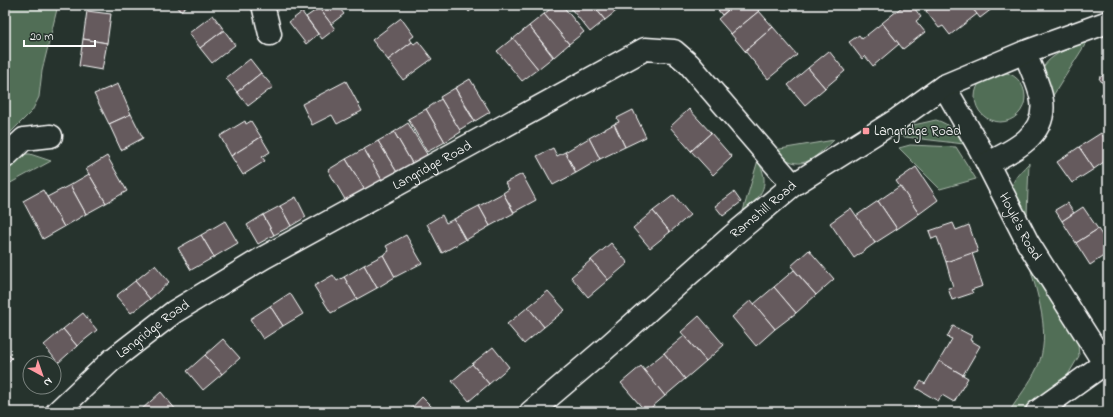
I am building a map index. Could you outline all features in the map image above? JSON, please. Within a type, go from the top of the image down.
[{"type":"street","points":[[263,5],[270,34]]},
{"type":"street","name":"Ramshill Road","points":[[531,412],[605,350],[732,236],[793,185],[898,119],[944,86],[1025,52],[1108,22]]},
{"type":"street","name":"Langridge Road","points":[[57,412],[112,360],[180,308],[263,258],[645,50],[674,51],[689,64],[793,185]]},
{"type":"street","points":[[988,163],[1018,149],[1037,128],[1042,115],[1042,100],[1025,52]]},
{"type":"street","name":"Hoyle's Road","points":[[944,86],[988,163],[1028,243],[1106,362],[1037,412]]},
{"type":"street","points":[[5,157],[24,139],[51,136]]},
{"type":"green space","points":[[5,5],[58,5],[42,71],[39,97],[32,111],[5,138]]},
{"type":"green space","points":[[1088,40],[1049,102],[1042,78],[1042,71],[1045,64],[1058,54]]},
{"type":"green space","points":[[1000,72],[1009,74],[1018,79],[1023,88],[1025,97],[1023,106],[1018,115],[1009,120],[1000,122],[991,120],[982,115],[977,106],[975,97],[977,88],[982,79],[991,74]]},
{"type":"green space","points":[[936,120],[952,129],[964,144],[897,136],[909,126]]},
{"type":"green space","points":[[834,140],[819,154],[806,162],[791,162],[783,158],[774,150]]},
{"type":"green space","points":[[910,145],[956,147],[976,179],[940,189],[899,148]]},
{"type":"green space","points":[[21,154],[30,154],[51,161],[5,186],[5,170]]},
{"type":"green space","points":[[758,160],[764,176],[763,188],[756,200],[743,211]]},
{"type":"green space","points":[[1029,163],[1027,215],[1014,193],[1013,183],[1021,171]]},
{"type":"green space","points":[[1028,259],[1074,334],[1078,344],[1079,356],[1066,378],[1021,412],[1009,412],[1034,374],[1042,355],[1042,313]]},
{"type":"building","points":[[175,5],[188,5],[180,11]]},
{"type":"building","points":[[317,5],[337,5],[344,14],[331,24]]},
{"type":"building","points":[[464,5],[477,5],[469,12]]},
{"type":"building","points":[[555,5],[562,5],[584,32],[569,44],[544,14]]},
{"type":"building","points":[[568,5],[593,5],[605,20],[590,32]]},
{"type":"building","points":[[593,5],[618,5],[620,8],[605,20]]},
{"type":"building","points":[[714,5],[734,5],[722,15]]},
{"type":"building","points":[[734,5],[755,5],[759,11],[731,34],[718,19]]},
{"type":"building","points":[[901,5],[912,5],[921,17],[916,21],[925,32],[903,49],[882,23],[903,6]]},
{"type":"building","points":[[934,5],[937,5],[939,8],[943,5],[970,5],[977,14],[950,35],[943,26],[939,28],[926,11]]},
{"type":"building","points":[[970,5],[997,5],[980,18]]},
{"type":"building","points":[[319,8],[335,29],[322,39],[306,17]]},
{"type":"building","points":[[87,11],[111,14],[107,43],[83,39]]},
{"type":"building","points":[[759,11],[773,27],[745,51],[731,34]]},
{"type":"building","points":[[302,12],[318,34],[306,44],[289,22]]},
{"type":"building","points":[[544,14],[569,44],[554,57],[529,26]]},
{"type":"building","points":[[213,15],[224,30],[200,48],[189,33]]},
{"type":"building","points":[[401,18],[414,36],[410,39],[412,42],[388,60],[372,40]]},
{"type":"building","points":[[882,23],[899,44],[873,66],[865,56],[862,59],[849,42],[859,35],[862,39]]},
{"type":"building","points":[[529,26],[553,57],[538,69],[513,39]]},
{"type":"building","points":[[773,27],[797,55],[768,79],[745,51]]},
{"type":"building","points":[[224,30],[235,45],[212,63],[200,48]]},
{"type":"building","points":[[513,38],[538,69],[522,81],[497,51]]},
{"type":"building","points":[[83,39],[107,43],[102,70],[79,66]]},
{"type":"building","points":[[418,41],[432,59],[403,80],[388,60],[412,42],[414,44]]},
{"type":"building","points":[[829,51],[845,71],[825,88],[808,68]]},
{"type":"building","points":[[250,59],[261,73],[237,92],[226,78]]},
{"type":"building","points":[[808,68],[825,88],[805,105],[788,85]]},
{"type":"building","points":[[1108,72],[1108,105],[1101,94],[1107,90],[1099,78]]},
{"type":"building","points":[[261,73],[273,87],[248,106],[237,92]]},
{"type":"building","points":[[470,79],[490,112],[475,121],[455,88]]},
{"type":"building","points":[[346,81],[362,111],[337,124],[332,115],[312,125],[302,104]]},
{"type":"building","points":[[118,84],[131,114],[109,124],[94,94]]},
{"type":"building","points":[[455,88],[474,121],[459,130],[440,97]]},
{"type":"building","points":[[441,99],[461,132],[445,142],[426,109]]},
{"type":"building","points":[[426,109],[445,142],[427,152],[408,119]]},
{"type":"building","points":[[689,109],[711,133],[691,151],[670,127]]},
{"type":"building","points":[[633,110],[646,137],[625,147],[614,124],[619,122],[617,118]]},
{"type":"building","points":[[131,114],[143,138],[121,150],[109,124]]},
{"type":"building","points":[[245,121],[246,124],[251,121],[261,137],[231,156],[220,136]]},
{"type":"building","points":[[408,123],[428,156],[413,165],[394,132]]},
{"type":"building","points":[[614,124],[625,147],[600,159],[589,138]]},
{"type":"building","points":[[394,132],[413,165],[398,174],[378,141]]},
{"type":"building","points":[[711,133],[732,157],[713,175],[691,151]]},
{"type":"building","points":[[1101,133],[1108,143],[1108,159],[1094,169],[1079,147]]},
{"type":"building","points":[[261,137],[270,152],[262,157],[265,161],[243,175],[231,156]]},
{"type":"building","points":[[589,138],[600,159],[576,173],[565,152]]},
{"type":"building","points":[[378,141],[398,174],[383,182],[364,149]]},
{"type":"building","points":[[1079,147],[1094,169],[1072,183],[1057,162]]},
{"type":"building","points":[[553,148],[557,156],[565,152],[576,173],[553,185],[537,156]]},
{"type":"building","points":[[364,149],[383,182],[366,192],[346,159]]},
{"type":"building","points":[[107,156],[127,191],[106,203],[86,169]]},
{"type":"building","points":[[346,159],[366,192],[347,203],[328,170]]},
{"type":"building","points":[[916,167],[938,200],[919,214],[896,181]]},
{"type":"building","points":[[89,174],[106,203],[86,214],[70,185]]},
{"type":"building","points":[[522,174],[536,200],[514,212],[503,193],[509,189],[505,183]]},
{"type":"building","points":[[70,185],[86,214],[64,227],[47,197]]},
{"type":"building","points":[[900,186],[919,214],[897,229],[878,201]]},
{"type":"building","points":[[43,190],[64,227],[43,239],[23,201]]},
{"type":"building","points":[[734,192],[741,202],[723,216],[715,206]]},
{"type":"building","points":[[503,193],[514,213],[490,226],[479,206]]},
{"type":"building","points":[[674,195],[690,215],[670,232],[653,211]]},
{"type":"building","points":[[296,197],[306,217],[291,226],[280,206]]},
{"type":"building","points":[[878,201],[897,229],[875,243],[856,216]]},
{"type":"building","points":[[1067,203],[1074,213],[1062,221],[1055,210]]},
{"type":"building","points":[[280,206],[291,226],[274,235],[263,215]]},
{"type":"building","points":[[479,206],[490,226],[466,240],[454,219]]},
{"type":"building","points":[[1083,207],[1098,229],[1076,243],[1062,221]]},
{"type":"building","points":[[851,208],[875,243],[854,258],[830,223]]},
{"type":"building","points":[[653,211],[670,232],[650,248],[633,228]]},
{"type":"building","points":[[263,215],[274,235],[258,244],[247,225]]},
{"type":"building","points":[[442,215],[446,223],[454,219],[465,240],[442,253],[427,224]]},
{"type":"building","points":[[225,221],[238,243],[214,257],[201,235]]},
{"type":"building","points":[[953,223],[956,230],[969,225],[978,252],[946,262],[937,237],[932,239],[929,231]]},
{"type":"building","points":[[1098,229],[1108,244],[1108,253],[1090,265],[1076,243]]},
{"type":"building","points":[[201,235],[214,257],[191,270],[178,248]]},
{"type":"building","points":[[406,235],[422,263],[395,277],[383,255],[389,251],[386,246]]},
{"type":"building","points":[[611,243],[628,263],[608,280],[591,260]]},
{"type":"building","points":[[809,250],[834,279],[816,295],[791,266]]},
{"type":"building","points":[[972,253],[983,286],[971,290],[973,293],[952,300],[948,288],[953,287],[946,262]]},
{"type":"building","points":[[383,255],[395,277],[377,288],[364,265]]},
{"type":"building","points":[[591,260],[608,280],[588,297],[571,277]]},
{"type":"building","points":[[155,265],[169,282],[150,299],[135,281]]},
{"type":"building","points":[[364,265],[377,288],[357,299],[344,277]]},
{"type":"building","points":[[794,270],[816,295],[796,313],[774,287]]},
{"type":"building","points":[[333,275],[337,281],[344,277],[357,299],[331,313],[314,286]]},
{"type":"building","points":[[135,281],[150,299],[131,313],[116,296]]},
{"type":"building","points":[[774,287],[796,313],[775,329],[754,304]]},
{"type":"building","points":[[548,291],[565,310],[544,327],[528,307]]},
{"type":"building","points":[[290,293],[303,314],[283,326],[270,306]]},
{"type":"building","points":[[751,300],[775,329],[756,346],[732,317]]},
{"type":"building","points":[[270,306],[283,326],[263,339],[250,319]]},
{"type":"building","points":[[528,307],[544,327],[524,344],[507,324]]},
{"type":"building","points":[[83,313],[97,330],[77,346],[63,329]]},
{"type":"building","points":[[699,316],[724,345],[706,361],[681,332]]},
{"type":"building","points":[[953,326],[972,336],[970,340],[980,346],[963,375],[939,361],[952,339],[947,337]]},
{"type":"building","points":[[63,329],[77,346],[62,359],[62,355],[52,355],[44,345]]},
{"type":"building","points":[[684,336],[706,361],[685,379],[664,353]]},
{"type":"building","points":[[223,339],[240,358],[222,374],[205,355]]},
{"type":"building","points":[[493,347],[509,367],[489,384],[472,364]]},
{"type":"building","points":[[5,352],[12,358],[5,365]]},
{"type":"building","points":[[664,353],[685,379],[665,396],[643,370]]},
{"type":"building","points":[[205,355],[222,374],[203,390],[187,371]]},
{"type":"building","points":[[939,361],[968,378],[954,402],[942,395],[938,401],[916,388],[921,381],[925,384]]},
{"type":"building","points":[[472,364],[489,384],[469,401],[452,381]]},
{"type":"building","points":[[641,366],[665,396],[646,412],[621,383]]},
{"type":"building","points":[[161,392],[177,411],[143,412],[141,410]]},
{"type":"building","points":[[422,397],[437,412],[408,412]]},
{"type":"building","points":[[918,405],[923,412],[909,412]]},
{"type":"place","name":"Langridge Road","points":[[866,131]]}]
